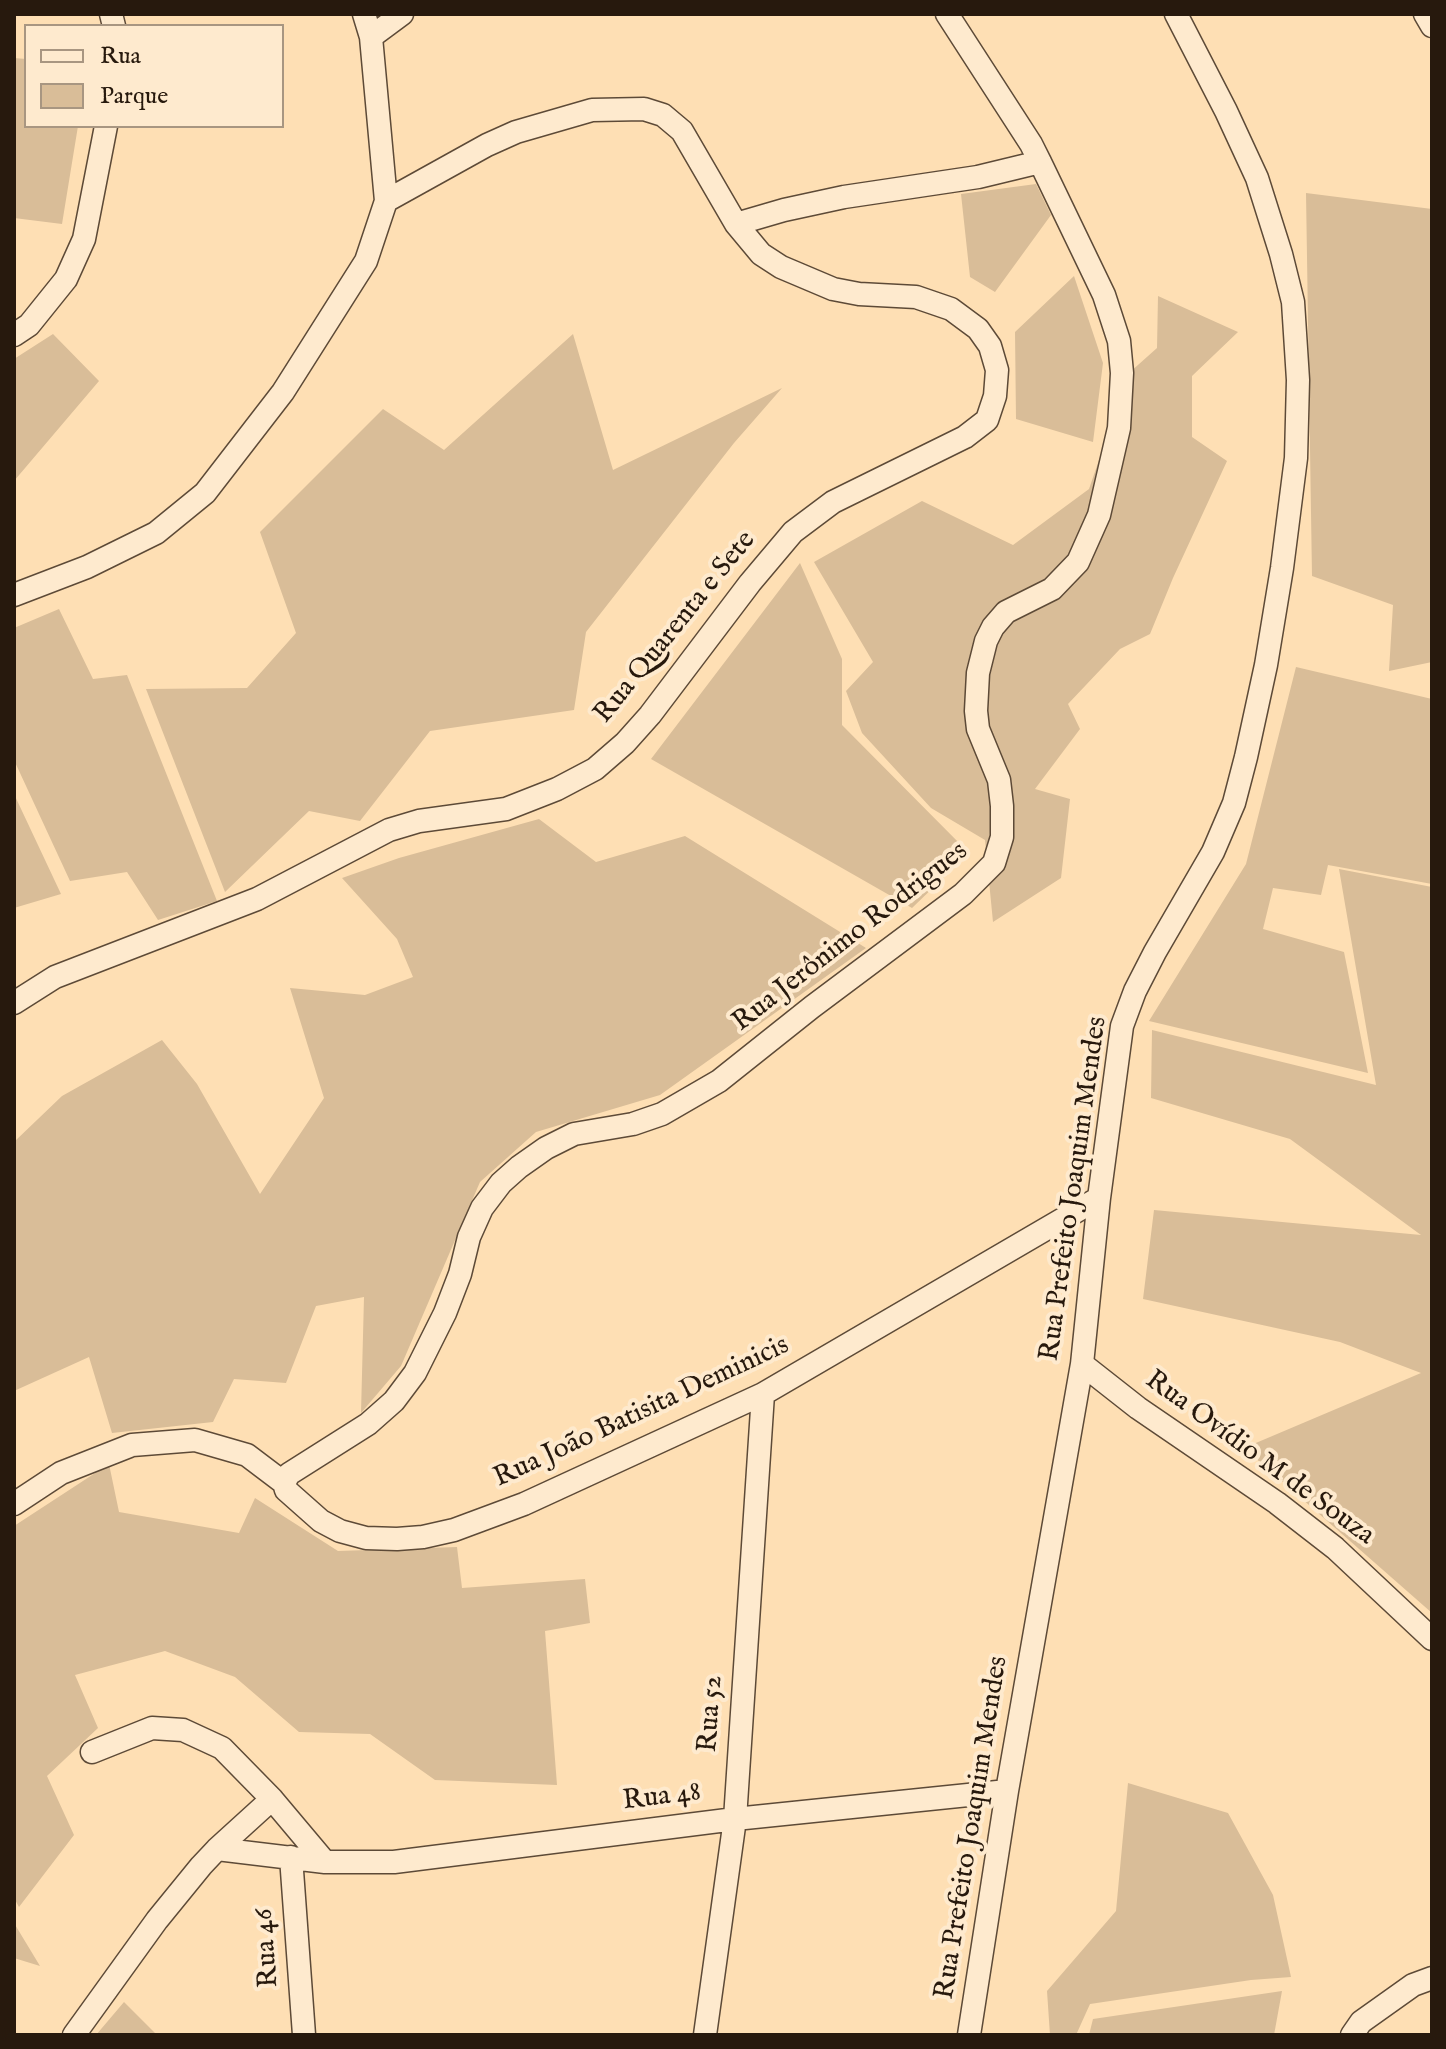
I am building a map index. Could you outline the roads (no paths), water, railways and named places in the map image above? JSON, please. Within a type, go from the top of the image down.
[{"type":"street","points":[[14,595],[87,567],[156,533],[205,493],[283,392],[366,261],[386,201],[371,37],[364,14]]},
{"type":"street","points":[[371,37],[402,14]]},
{"type":"street","name":"Rua Jerônimo Rodrigues","points":[[284,1483],[289,1474],[368,1424],[401,1392],[415,1373],[445,1313],[460,1274],[469,1237],[482,1208],[501,1183],[528,1159],[574,1134],[633,1124],[662,1114],[719,1081],[963,894],[994,863],[1002,837],[999,780],[978,729],[976,711],[978,673],[986,641],[1006,612],[1052,589],[1078,562],[1099,515],[1119,428],[1122,373],[1119,341],[1104,295],[1040,162],[1024,132],[947,14]]},
{"type":"street","name":"Rua Prefeito Joaquim Mendes","points":[[969,2035],[1007,1791],[1082,1364],[1099,1198],[1122,1026],[1135,991],[1213,852],[1234,803],[1266,665],[1296,458],[1298,380],[1293,302],[1281,254],[1257,178],[1176,14]]},
{"type":"street","points":[[1425,14],[1432,26]]},
{"type":"street","name":"Rua Quarenta e Sete","points":[[14,1003],[55,977],[257,899],[389,830],[419,821],[506,809],[557,789],[595,769],[625,743],[650,715],[750,583],[793,532],[833,502],[965,437],[987,420],[995,396],[997,370],[990,346],[978,329],[951,309],[916,297],[859,294],[833,289],[781,267],[761,254],[736,224],[682,131],[663,115],[644,109],[592,110],[516,132],[386,201]]},
{"type":"street","points":[[14,335],[29,325],[66,279],[84,239],[106,128]]},
{"type":"street","points":[[736,224],[844,197],[978,177],[1040,162]]},
{"type":"street","name":"Rua João Batisita Deminicis","points":[[14,1504],[61,1473],[132,1445],[195,1440],[247,1455],[284,1483],[286,1490],[321,1521],[340,1531],[366,1538],[397,1539],[454,1530],[524,1504],[763,1394],[1099,1198]]},
{"type":"street","name":"Rua Ovídio M de Souza","points":[[1082,1364],[1138,1408],[1277,1503],[1335,1548],[1432,1639]]},
{"type":"street","name":"Rua 52","points":[[705,2035],[735,1819],[763,1394]]},
{"type":"street","points":[[92,1752],[152,1728],[183,1730],[222,1748],[272,1799],[325,1862]]},
{"type":"street","name":"Rua 48","points":[[217,1849],[325,1862],[394,1862],[735,1819],[1007,1791]]},
{"type":"street","points":[[74,2035],[157,1920],[217,1849],[272,1799]]},
{"type":"street","name":"Rua 46","points":[[291,1857],[304,2035]]},
{"type":"street","points":[[1352,2035],[1361,2022],[1387,2003],[1413,1985],[1432,1978]]}]
